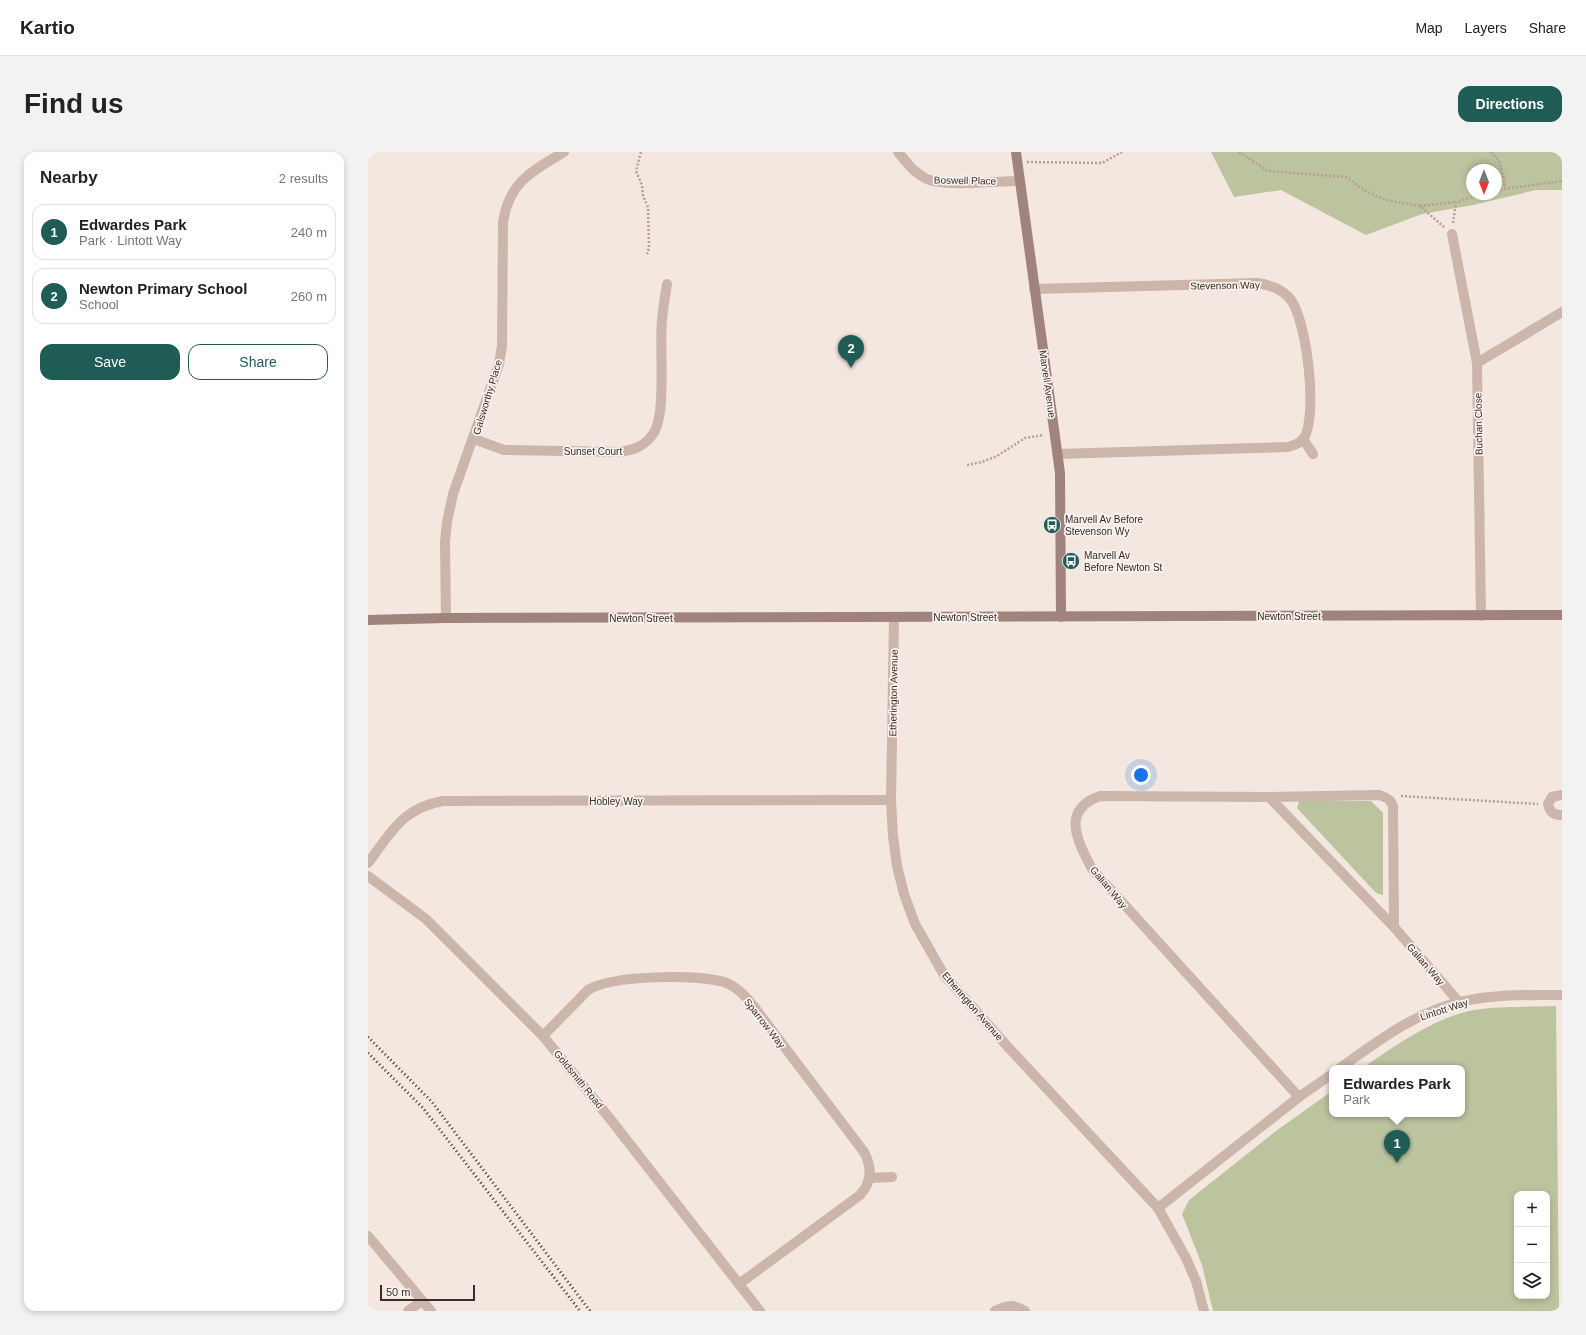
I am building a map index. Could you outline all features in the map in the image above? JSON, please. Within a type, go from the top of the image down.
[{"type":"street","name":"Galsworthy Place","points":[[446,618],[445,542],[447,522],[453,494],[474,439],[498,364],[502,346],[503,222],[505,210],[514,190],[529,173],[564,152]]},
{"type":"street","name":"Boswell Place","points":[[898,152],[915,172],[929,180],[944,182],[1019,181]]},
{"type":"street","name":"Marvell Avenue","points":[[1016,152],[1058,454],[1061,496],[1062,617]]},
{"type":"street","name":"Buchan Close","points":[[1452,234],[1477,363],[1481,616]]},
{"type":"street","name":"Stevenson Way","points":[[1034,289],[1257,283],[1269,285],[1279,290],[1292,302],[1302,325],[1306,346],[1309,416],[1303,439]]},
{"type":"street","name":"Sunset Court","points":[[474,439],[504,450],[619,452],[634,449],[645,444],[654,433],[660,418],[662,320],[667,284]]},
{"type":"street","points":[[1477,363],[1562,312]]},
{"type":"street","points":[[1058,454],[1288,447],[1303,439],[1313,454]]},
{"type":"street","name":"Newton Street","points":[[368,620],[446,618],[1562,615]]},
{"type":"street","name":"Etherington Avenue","points":[[894,617],[891,800],[896,866],[915,924],[944,975],[1158,1208],[1186,1258],[1196,1281],[1204,1311]]},
{"type":"street","name":"Galian Way","points":[[1299,1097],[1092,869],[1084,854],[1075,822],[1076,814],[1088,800],[1100,796],[1269,797],[1379,795],[1389,800]]},
{"type":"street","points":[[1562,795],[1552,797],[1548,804],[1550,811],[1553,814],[1562,815]]},
{"type":"street","name":"Galian Way","points":[[1269,797],[1394,927],[1459,1002]]},
{"type":"street","name":"Hobley Way","points":[[368,863],[397,824],[407,815],[418,808],[443,801],[891,800]]},
{"type":"street","points":[[1389,800],[1393,807],[1394,927]]},
{"type":"street","name":"Goldsmith Road","points":[[368,876],[426,920],[543,1036],[612,1120],[760,1311]]},
{"type":"street","name":"Sparrow Way","points":[[543,1036],[588,990],[597,985],[621,980],[646,978],[710,979],[725,982],[738,990],[752,1004],[864,1152],[868,1160],[869,1178]]},
{"type":"street","name":"Lintott Way","points":[[1344,1065],[1388,1035],[1415,1019],[1459,1002],[1492,996],[1562,995]]},
{"type":"street","points":[[1158,1208],[1299,1097],[1329,1076]]},
{"type":"street","points":[[740,1284],[860,1195],[866,1188],[869,1178],[892,1177]]},
{"type":"street","points":[[368,1236],[431,1311]]},
{"type":"street","points":[[408,1311],[422,1301]]},
{"type":"street","points":[[994,1311],[1006,1305],[1016,1306],[1025,1311]]},
{"type":"path","points":[[641,152],[636,171],[642,185],[643,196],[648,207],[649,248],[647,254]]},
{"type":"path","points":[[1017,164],[1102,163],[1122,152]]},
{"type":"path","points":[[1239,152],[1268,171],[1341,176],[1350,180],[1367,192],[1386,200],[1420,206],[1456,202],[1466,199]]},
{"type":"path","points":[[1491,152],[1500,162],[1505,187]]},
{"type":"path","points":[[1502,188],[1562,181]]},
{"type":"path","points":[[1452,234],[1456,202]]},
{"type":"path","points":[[1420,206],[1452,234]]},
{"type":"path","points":[[967,465],[982,462],[998,456],[1025,438],[1044,435]]},
{"type":"path","points":[[1389,800],[1398,796],[1548,804]]},
{"type":"green space","points":[[1211,152],[1562,152],[1562,190],[1536,190],[1502,198],[1502,164],[1466,164],[1466,200],[1494,200],[1422,214],[1366,235],[1281,190],[1234,197]]},
{"type":"green space","points":[[1299,801],[1371,801],[1383,813],[1383,895],[1376,893],[1297,808]]},
{"type":"green space","points":[[1556,1006],[1559,1311],[1213,1311],[1202,1265],[1182,1214],[1189,1200],[1276,1131],[1329,1093],[1329,1117],[1465,1117],[1465,1065],[1367,1065],[1416,1033],[1445,1019],[1474,1010]]},
{"type":"railway","points":[[368,1037],[432,1102],[590,1311]]},
{"type":"railway","points":[[368,1053],[423,1108],[580,1311]]},
{"type":"place","name":"Newton Primary School","points":[[851,368]]},
{"type":"place","name":"Marvell Av Before Stevenson Wy","points":[[1052,525]]},
{"type":"place","name":"Marvell Av Before Newton St","points":[[1071,561]]},
{"type":"place","name":"Edwardes Park","points":[[1397,1163]]}]
